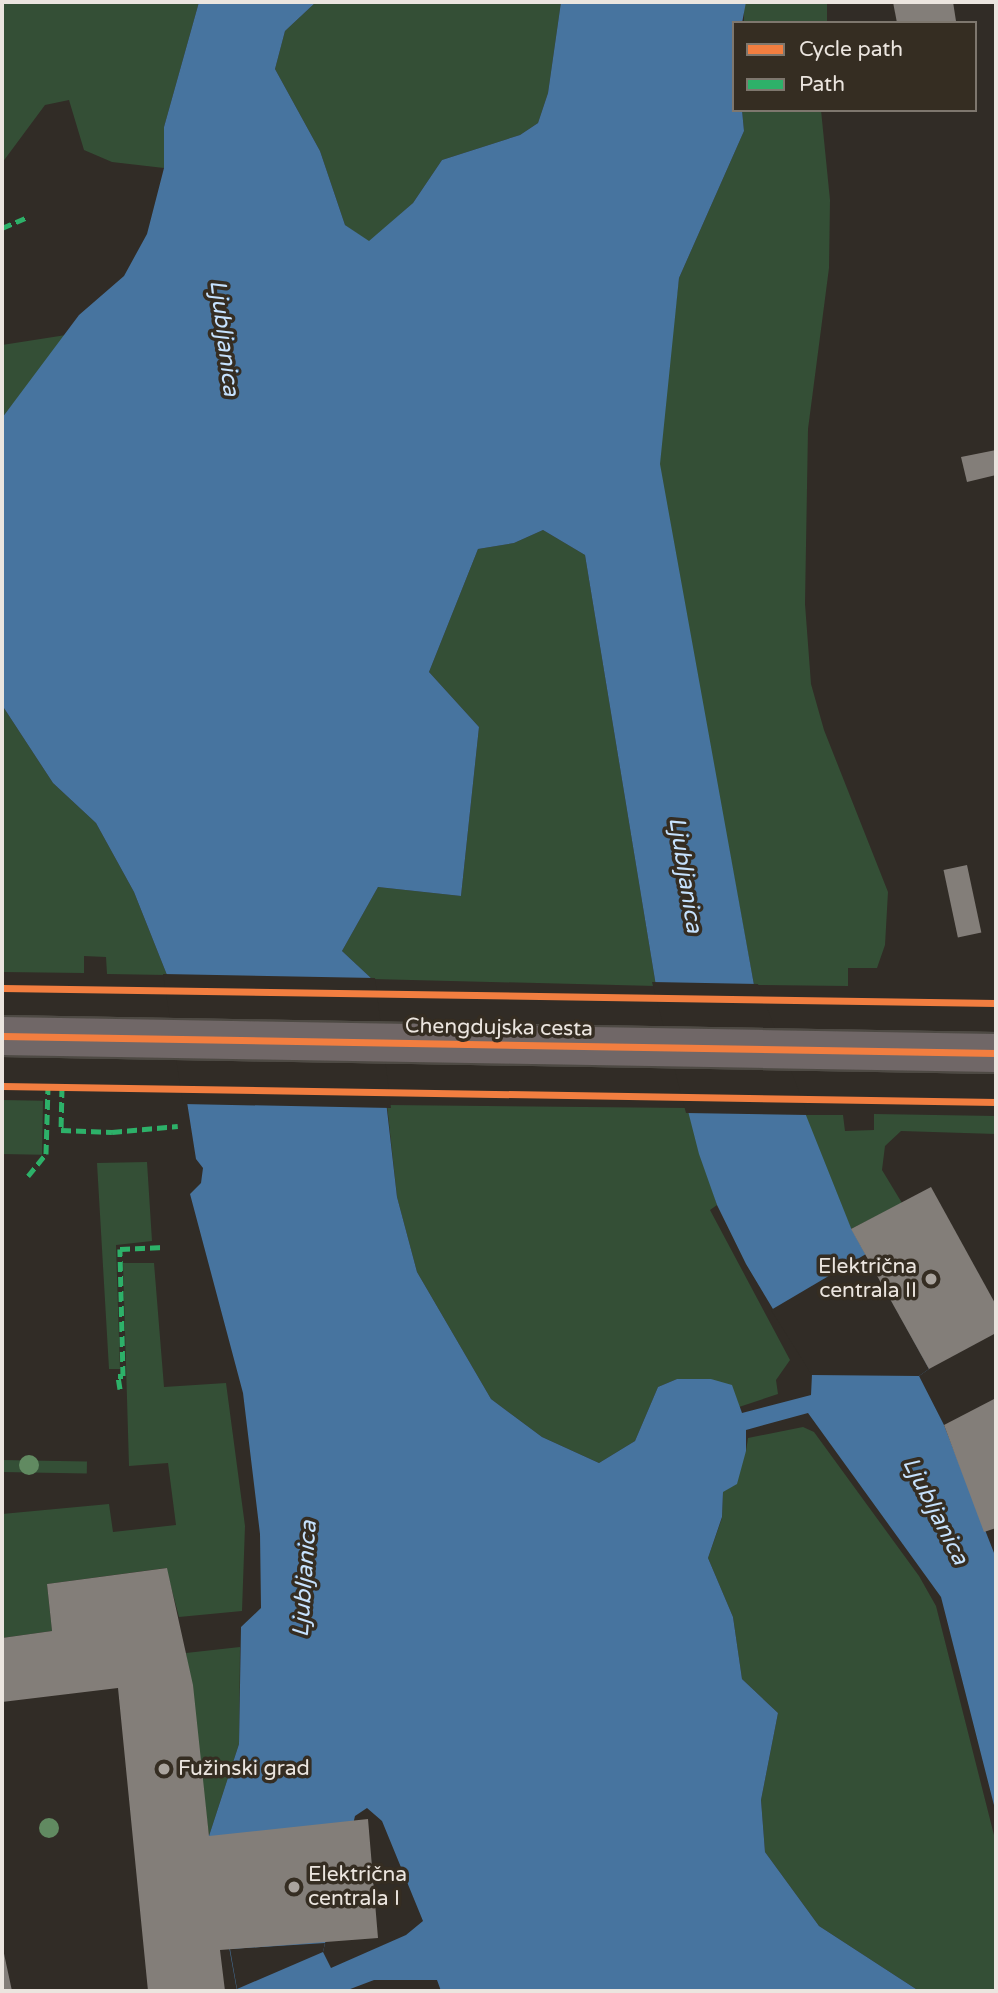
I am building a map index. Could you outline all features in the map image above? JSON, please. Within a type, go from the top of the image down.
[{"type":"street","name":"Chengdujska cesta","points":[[2,1036],[996,1053]]},
{"type":"green space","points":[[2,2],[199,2],[164,127],[164,168],[112,162],[84,150],[69,100],[45,105],[2,163]]},
{"type":"green space","points":[[316,2],[561,2],[548,93],[538,123],[520,135],[442,160],[413,203],[369,242],[345,225],[320,151],[275,69],[285,31]]},
{"type":"green space","points":[[744,2],[827,2],[827,21],[744,21]]},
{"type":"green space","points":[[742,112],[821,112],[830,200],[829,268],[808,429],[805,604],[811,684],[824,730],[888,892],[885,945],[877,968],[848,968],[848,986],[754,985],[657,462],[679,278],[744,131]]},
{"type":"green space","points":[[66,335],[61,343],[2,418],[2,345]]},
{"type":"green space","points":[[543,530],[585,555],[656,986],[372,979],[342,951],[378,887],[461,896],[479,727],[429,672],[478,549],[514,543]]},
{"type":"green space","points":[[2,705],[53,783],[96,823],[134,892],[167,975],[107,974],[106,957],[84,956],[84,973],[2,972]]},
{"type":"green space","points":[[2,1100],[43,1101],[42,1155],[2,1154]]},
{"type":"green space","points":[[387,1105],[688,1108],[717,1205],[710,1210],[790,1360],[776,1380],[778,1394],[739,1407],[737,1400],[711,1379],[677,1379],[658,1387],[635,1441],[599,1463],[542,1437],[491,1399],[417,1272],[397,1197]]},
{"type":"green space","points":[[874,1114],[996,1116],[996,1134],[901,1131],[885,1146],[882,1170],[902,1203],[851,1229],[804,1115],[843,1115],[845,1131],[874,1130]]},
{"type":"green space","points":[[147,1162],[152,1241],[116,1245],[120,1369],[109,1369],[97,1163]]},
{"type":"green space","points":[[123,1263],[154,1263],[164,1387],[226,1383],[245,1526],[242,1611],[179,1617],[166,1568],[47,1584],[52,1631],[2,1638],[2,1514],[109,1504],[113,1532],[176,1525],[168,1463],[129,1466]]},
{"type":"green space","points":[[803,1427],[814,1432],[919,1576],[936,1606],[996,1843],[996,1991],[919,1991],[819,1926],[765,1852],[761,1800],[778,1713],[742,1679],[733,1617],[708,1558],[722,1518],[723,1491],[746,1451],[748,1438]]},
{"type":"green space","points":[[2,1460],[87,1461],[87,1473],[2,1472]]},
{"type":"green space","points":[[240,1647],[239,1744],[209,1836],[186,1653]]},
{"type":"water","name":"Ljubljanica","points":[[199,2],[316,2],[285,31],[275,69],[320,151],[345,225],[369,241],[413,203],[442,160],[520,135],[538,123],[548,93],[561,2],[746,2],[742,21],[732,21],[732,112],[742,112],[744,131],[679,278],[660,464],[754,985],[851,1228],[929,1369],[919,1376],[944,1425],[996,1558],[996,1813],[941,1597],[808,1413],[746,1430],[746,1451],[737,1484],[723,1492],[722,1517],[708,1558],[733,1617],[742,1679],[778,1713],[761,1800],[765,1852],[819,1926],[919,1991],[441,1991],[437,1980],[374,1980],[345,1991],[237,1991],[209,1836],[239,1744],[241,1627],[261,1608],[260,1534],[243,1393],[190,1194],[201,1183],[203,1168],[196,1159],[167,975],[134,892],[96,823],[53,783],[2,705],[2,418],[79,315],[124,276],[147,234],[164,168],[164,127]],"holes":[[[543,530],[585,555],[656,986],[699,1154],[717,1205],[746,1264],[812,1374],[811,1395],[742,1413],[732,1385],[711,1379],[677,1379],[658,1387],[635,1441],[599,1463],[542,1437],[491,1399],[417,1272],[397,1197],[372,979],[342,951],[378,887],[461,896],[479,727],[429,672],[478,549],[514,543]],[[367,1808],[382,1821],[423,1921],[406,1935],[331,1968],[323,1952],[355,1816]]]},
{"type":"pier","points":[[163,974],[375,978],[391,1108],[183,1104]]},
{"type":"pier","points":[[652,982],[758,984],[808,1115],[686,1113]]},
{"type":"pier","points":[[866,1254],[929,1369],[919,1376],[812,1375],[771,1310]]},
{"type":"pier","points":[[325,1943],[323,1952],[237,1989],[230,1949]]},
{"type":"building","points":[[893,2],[953,2],[956,21],[897,21]]},
{"type":"building","points":[[996,450],[996,475],[967,482],[961,457]]},
{"type":"building","points":[[967,865],[981,932],[958,937],[944,870]]},
{"type":"building","name":"Električna centrala II","points":[[931,1187],[996,1305],[996,1333],[929,1369],[851,1229]]},
{"type":"building","points":[[996,1398],[996,1528],[984,1532],[944,1425]]},
{"type":"building","name":"Fužinski grad","points":[[167,1568],[193,1685],[209,1836],[368,1819],[378,1938],[220,1950],[225,1991],[148,1991],[118,1688],[2,1702],[2,1638],[52,1631],[47,1584]]},
{"type":"building","points":[[3,1949],[12,1991],[2,1991]]},
{"type":"marked path","points":[[2,228],[28,217]]},
{"type":"marked path","points":[[28,1176],[46,1154],[48,1087]]},
{"type":"marked path","points":[[62,1087],[61,1130],[112,1132],[178,1126]]},
{"type":"marked path","points":[[120,1389],[118,1376],[123,1376],[120,1249],[164,1247]]},
{"type":"cycle path","points":[[2,988],[996,1003]]},
{"type":"cycle path","points":[[2,1036],[996,1053]]},
{"type":"cycle path","points":[[2,1086],[996,1102]]},
{"type":"place","name":"Električna centrala II","points":[[931,1279]]},
{"type":"place","name":"Fužinski grad","points":[[164,1769]]},
{"type":"place","name":"Električna centrala I","points":[[294,1887]]}]
